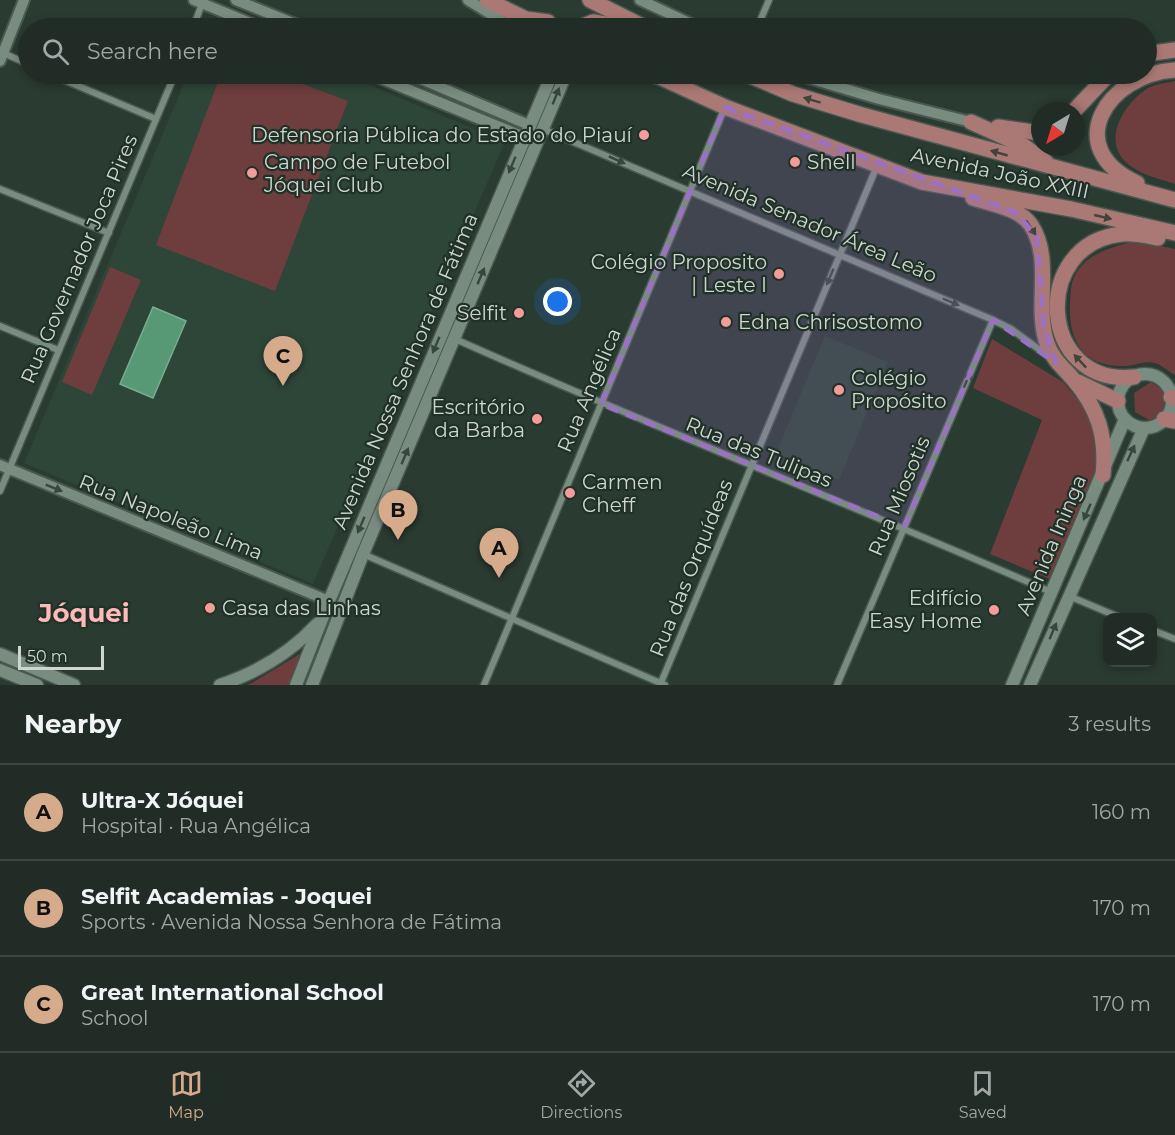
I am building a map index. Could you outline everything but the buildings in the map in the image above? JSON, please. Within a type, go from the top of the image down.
[{"type":"main road","points":[[487,0],[524,18]]},
{"type":"main road","points":[[510,0],[542,18]]},
{"type":"main road","points":[[590,0],[626,18]]},
{"type":"main road","points":[[1157,52],[1175,50]]},
{"type":"main road","points":[[1157,72],[1175,70]]},
{"type":"main road","name":"Avenida Nossa Senhora de Fátima","points":[[297,685],[329,601],[547,84]]},
{"type":"main road","name":"Avenida Nossa Senhora de Fátima","points":[[312,685],[363,554],[562,84]]},
{"type":"main road","name":"Avenida João XXIII","points":[[675,84],[725,107],[922,182],[1066,208],[1175,233]]},
{"type":"main road","name":"Avenida João XXIII","points":[[769,84],[792,94],[1056,169],[1175,200]]},
{"type":"main road","points":[[1083,102],[1100,84]]},
{"type":"main road","points":[[1128,84],[1104,108],[1097,131],[1106,162],[1119,175],[1175,200]]},
{"type":"main road","points":[[971,122],[1024,146],[1056,169]]},
{"type":"main road","points":[[971,122],[1031,134]]},
{"type":"main road","points":[[922,182],[1016,212],[1029,222],[1037,237],[1042,256],[1044,326],[1047,344],[1056,363],[1073,379],[1090,402],[1102,427],[1106,453],[1103,476]]},
{"type":"main road","points":[[1134,377],[1105,376],[1089,370],[1075,357],[1066,344],[1058,318],[1056,298],[1065,269],[1083,250],[1099,240],[1122,234],[1175,240]]},
{"type":"main road","points":[[1141,374],[1157,377],[1169,389],[1173,397],[1170,420],[1144,428],[1125,419],[1118,401],[1122,386],[1141,374]]},
{"type":"main road","points":[[1073,379],[1118,401]]},
{"type":"main road","name":"Avenida Ininga","points":[[1012,685],[1103,476],[1125,419]]},
{"type":"main road","name":"Avenida Ininga","points":[[1030,685],[1144,428]]},
{"type":"main road","points":[[220,685],[256,669],[291,649],[322,619]]},
{"type":"main road","points":[[0,654],[74,685]]},
{"type":"main road","points":[[0,670],[38,685]]},
{"type":"street","points":[[18,61],[1,55],[24,0]]},
{"type":"street","points":[[236,0],[278,18]]},
{"type":"street","points":[[468,0],[497,18]]},
{"type":"street","points":[[640,0],[679,18]]},
{"type":"street","points":[[761,18],[768,0]]},
{"type":"street","points":[[196,18],[200,1],[239,18]]},
{"type":"street","points":[[74,84],[156,119]]},
{"type":"street","name":"Rua Governador Joca Pires","points":[[0,491],[4,467],[109,233],[171,84]]},
{"type":"street","points":[[395,84],[524,137]]},
{"type":"street","points":[[420,94],[425,84]]},
{"type":"street","points":[[433,84],[529,125]]},
{"type":"street","points":[[829,84],[971,122]]},
{"type":"street","name":"Rua Angélica","points":[[484,685],[725,107]]},
{"type":"street","name":"Avenida Senador Área Leão","points":[[543,129],[689,193],[993,320],[1035,344],[1056,363]]},
{"type":"street","name":"Rua das Orquídeas","points":[[662,684],[750,467],[877,166]]},
{"type":"street","points":[[0,189],[109,233]]},
{"type":"street","name":"Rua Miosotis","points":[[837,685],[993,320]]},
{"type":"street","points":[[0,326],[58,350]]},
{"type":"street","name":"Rua das Tulipas","points":[[455,339],[750,467],[904,527],[1052,593]]},
{"type":"street","name":"Rua Napoleão Lima","points":[[4,467],[329,601]]},
{"type":"street","points":[[363,554],[662,684]]},
{"type":"street","points":[[1068,596],[1109,613]]},
{"type":"street","points":[[1157,632],[1175,639]]},
{"type":"highlighted area","points":[[725,107],[1016,212],[1037,237],[1044,326],[1056,363],[993,320],[904,527],[601,404]]},
{"type":"shaded area","points":[[1175,81],[1175,184],[1147,175],[1132,167],[1122,158],[1117,147],[1116,136],[1123,114],[1138,95],[1148,88]]},
{"type":"shaded area","points":[[184,84],[367,84],[505,142],[313,584],[24,463]]},
{"type":"shaded area","name":"Campo de Futebol Jóquei Club","points":[[217,84],[303,84],[348,101],[275,291],[156,245]]},
{"type":"shaded area","points":[[1137,241],[1175,249],[1175,375],[1152,362],[1123,366],[1107,365],[1094,360],[1084,353],[1073,332],[1070,318],[1071,289],[1079,268],[1105,250]]},
{"type":"shaded area","points":[[110,267],[141,280],[92,395],[62,382]]},
{"type":"shaded area","points":[[153,307],[186,321],[153,398],[120,384]]},
{"type":"shaded area","name":"Colégio Propósito","points":[[825,336],[888,362],[839,480],[776,453]]},
{"type":"shaded area","points":[[992,339],[1063,382],[1096,422],[1098,470],[1052,580],[990,554],[1042,420],[973,388]]},
{"type":"shaded area","points":[[1151,382],[1164,391],[1167,407],[1159,417],[1149,420],[1135,412],[1134,393]]},
{"type":"shaded area","points":[[303,652],[290,685],[247,685],[252,683]]},
{"type":"place","name":"Defensoria Pública do Estado do Piauí","points":[[644,135]]},
{"type":"place","name":"Shell","points":[[795,162]]},
{"type":"place","name":"Campo de Futebol Jóquei Club","points":[[252,173]]},
{"type":"place","name":"Colégio Proposito | Leste I","points":[[779,274]]},
{"type":"place","name":"Selfit","points":[[519,313]]},
{"type":"place","name":"Edna Chrisostomo","points":[[726,322]]},
{"type":"place","name":"Great International School","points":[[283,386]]},
{"type":"place","name":"Colégio Propósito","points":[[839,390]]},
{"type":"place","name":"Escritório da Barba","points":[[537,419]]},
{"type":"place","name":"Carmen Cheff","points":[[570,493]]},
{"type":"place","name":"Selfit Academias - Joquei","points":[[398,540]]},
{"type":"place","name":"Ultra-X Jóquei","points":[[499,578]]},
{"type":"place","name":"Casa das Linhas","points":[[210,608]]},
{"type":"place","name":"Edifício Easy Home","points":[[994,610]]},
{"type":"district","name":"Jóquei","points":[[84,613]]}]
